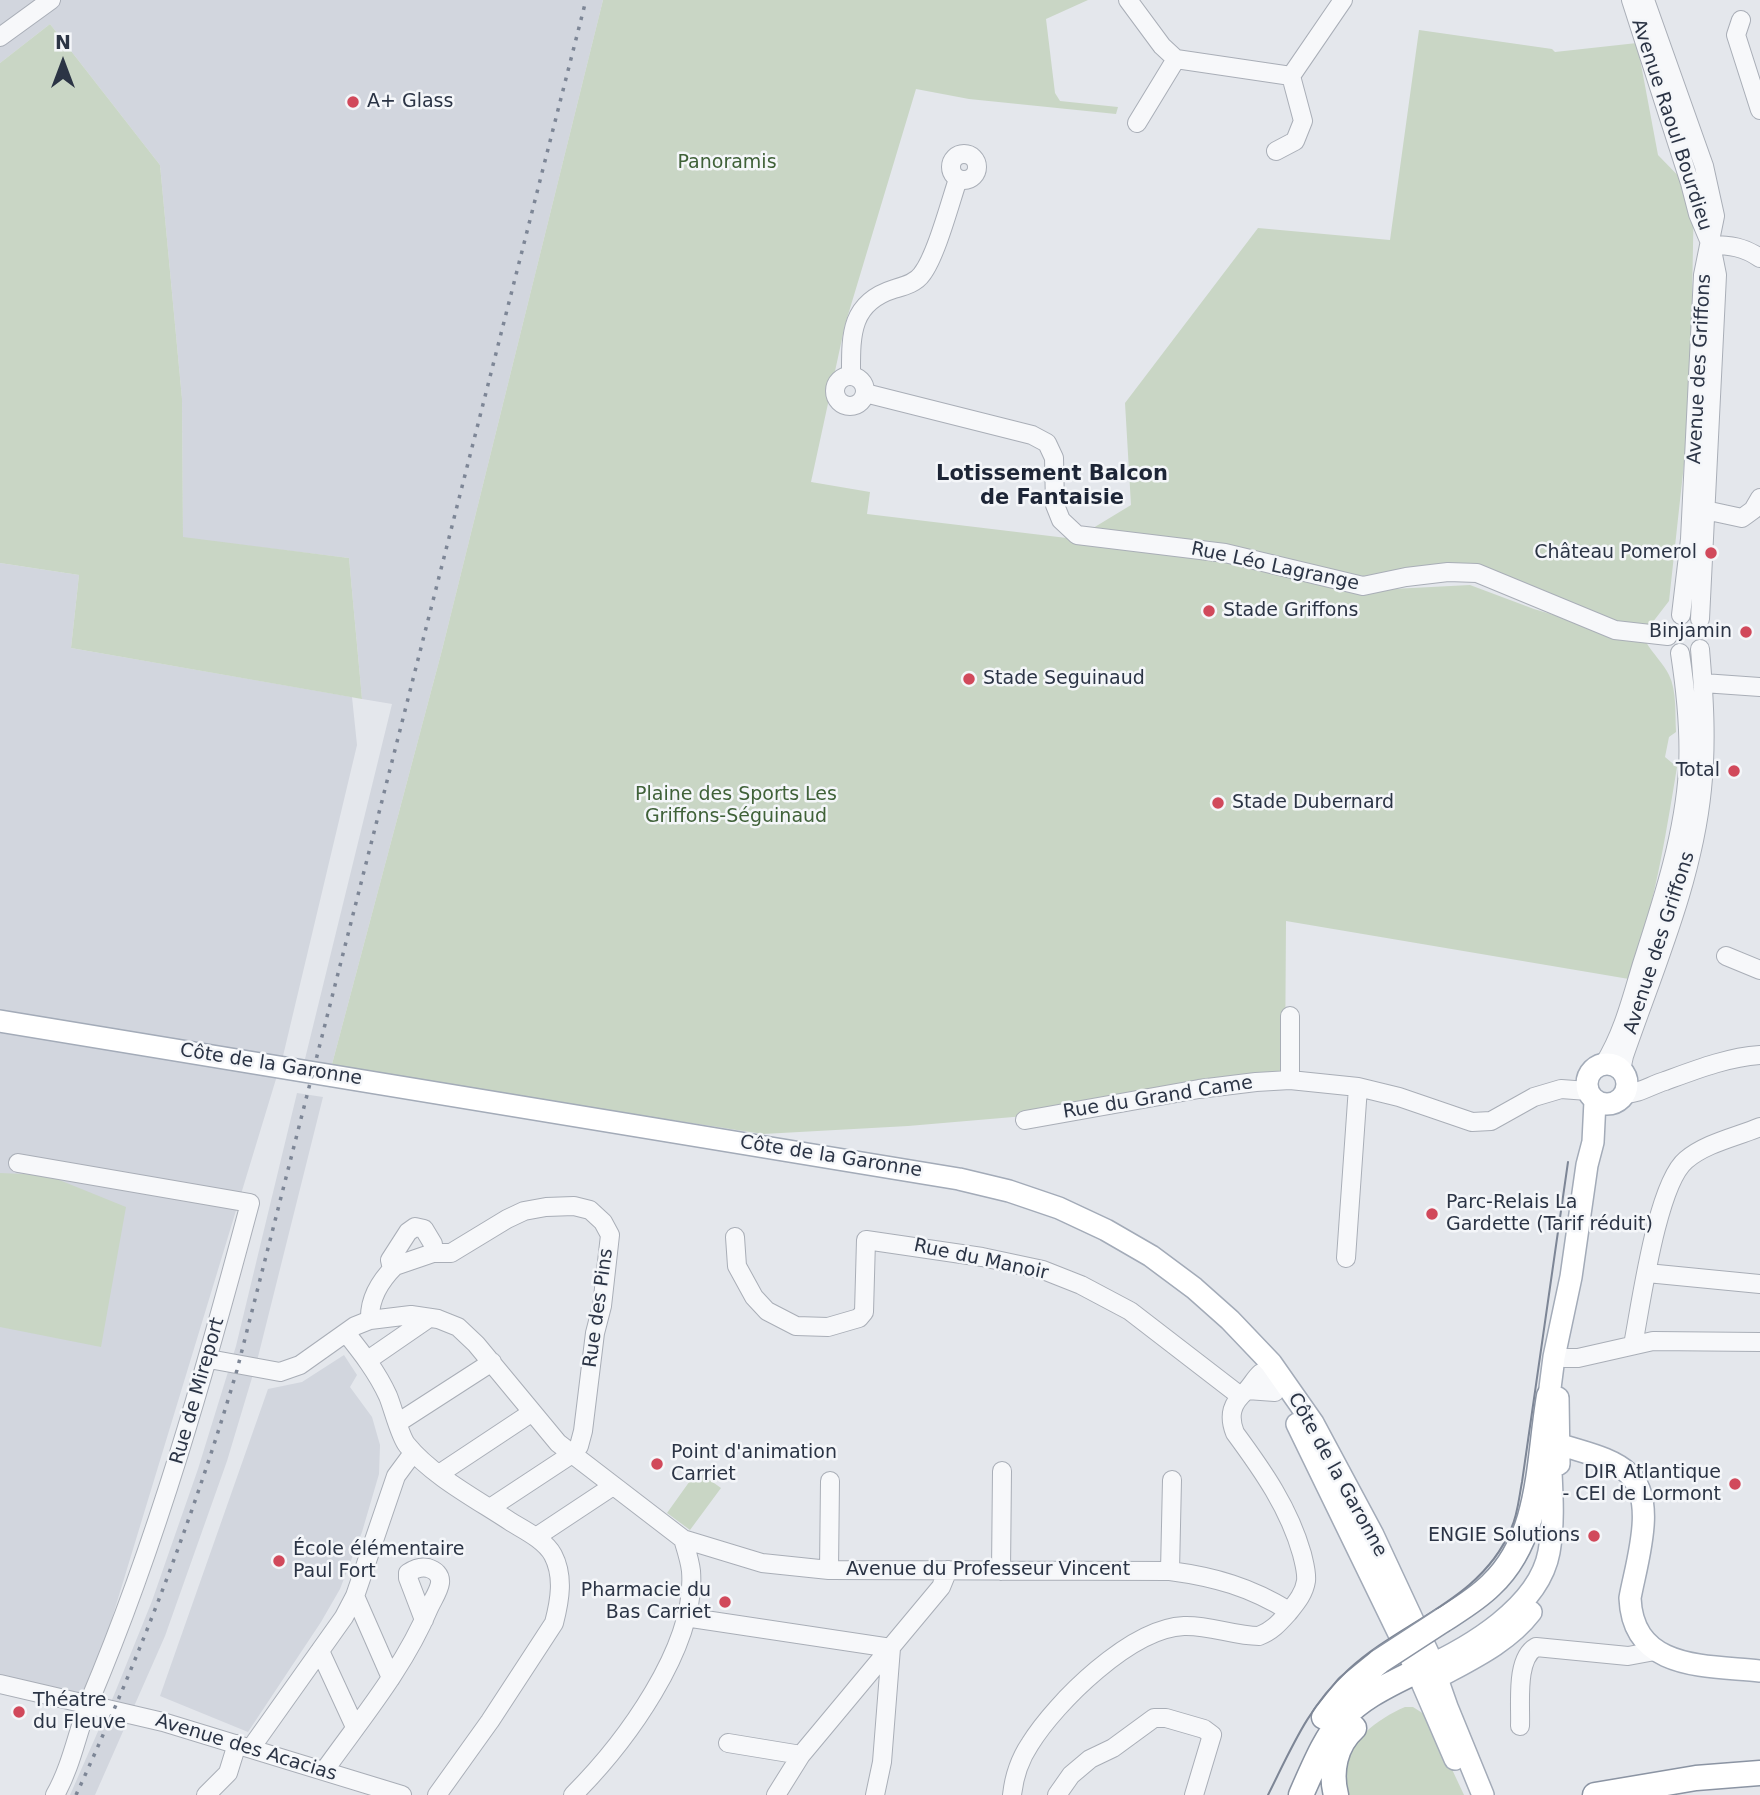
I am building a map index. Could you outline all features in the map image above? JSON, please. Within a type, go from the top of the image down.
[{"type":"highway","points":[[1301,1795],[1324,1742],[1337,1722],[1443,1620],[1471,1602],[1493,1583],[1521,1545],[1534,1500],[1549,1396]]},
{"type":"highway","points":[[1293,1795],[1313,1735],[1328,1712],[1348,1687],[1386,1672],[1398,1664],[1406,1635]]},
{"type":"highway","points":[[1386,1672],[1427,1675]]},
{"type":"highway","points":[[1336,1795],[1333,1785],[1334,1763],[1349,1732],[1367,1716],[1427,1675]]},
{"type":"highway","points":[[1595,1795],[1696,1779],[1760,1773]]},
{"type":"main road","name":"Côte de la Garonne","points":[[0,1021],[919,1172],[1009,1191],[1059,1208],[1106,1230],[1151,1256],[1194,1288],[1230,1320],[1273,1380]]},
{"type":"main road","name":"Côte de la Garonne","points":[[0,1035],[903,1180],[1007,1202],[1079,1229],[1145,1266],[1187,1297],[1222,1328],[1313,1423],[1373,1535],[1406,1635],[1427,1675]]},
{"type":"main road","name":"Avenue des Griffons","points":[[1571,1278],[1587,1165],[1607,1085]]},
{"type":"main road","points":[[1427,1675],[1458,1668],[1502,1639],[1526,1618],[1541,1600],[1558,1556],[1558,1397],[1571,1278]]},
{"type":"main road","points":[[1427,1675],[1516,1610],[1540,1580],[1549,1555],[1553,1527],[1549,1396],[1554,1357],[1571,1278]]},
{"type":"main road","points":[[1559,1444],[1609,1462],[1628,1473],[1641,1489],[1644,1516],[1630,1598],[1631,1611],[1639,1635],[1655,1651],[1678,1662],[1760,1671]]},
{"type":"main road","points":[[1559,1473],[1582,1460],[1609,1462]]},
{"type":"main road","points":[[1406,1635],[1437,1642],[1474,1640]]},
{"type":"main road","points":[[1449,1712],[1458,1668]]},
{"type":"main road","points":[[1427,1675],[1439,1701],[1449,1712],[1483,1795]]},
{"type":"main road","points":[[1427,1675],[1471,1795]]},
{"type":"street","points":[[0,37],[51,0]]},
{"type":"street","points":[[1128,0],[1175,59],[1291,76]]},
{"type":"street","points":[[1276,151],[1295,141],[1303,121],[1291,76],[1343,0]]},
{"type":"street","name":"Avenue Raoul Bourdieu","points":[[1631,0],[1698,214],[1711,245]]},
{"type":"street","name":"Avenue Raoul Bourdieu","points":[[1645,0],[1711,190],[1715,216],[1711,245]]},
{"type":"street","points":[[1741,20],[1736,34],[1752,62],[1760,110]]},
{"type":"street","points":[[1137,123],[1175,59]]},
{"type":"street","points":[[850,376],[851,336],[855,322],[863,308],[875,297],[907,285],[921,276],[958,179]]},
{"type":"street","points":[[1711,245],[1731,245],[1748,250],[1760,258]]},
{"type":"street","name":"Avenue des Griffons","points":[[1681,615],[1705,510],[1717,275],[1711,245]]},
{"type":"street","name":"Avenue des Griffons","points":[[1700,619],[1693,496],[1703,275],[1711,245]]},
{"type":"street","points":[[850,376],[860,380],[865,393],[856,404],[847,405],[838,401],[835,391],[838,382],[850,376]]},
{"type":"street","name":"Rue Léo Lagrange","points":[[865,393],[1032,435],[1047,443],[1054,458],[1055,505],[1061,520],[1077,535],[1225,553],[1363,586],[1448,572],[1477,573],[1615,630],[1668,636]]},
{"type":"street","points":[[1705,510],[1742,518],[1760,498]]},
{"type":"street","points":[[1681,615],[1694,615],[1700,619],[1707,634],[1700,649],[1691,653],[1680,653],[1672,646],[1668,636],[1670,624],[1681,615]]},
{"type":"street","name":"Avenue des Griffons","points":[[1607,1085],[1624,1056],[1672,921],[1697,824],[1705,754],[1700,649]]},
{"type":"street","name":"Avenue des Griffons","points":[[1607,1085],[1612,1051],[1648,946],[1685,801],[1689,737],[1680,653]]},
{"type":"street","points":[[1703,683],[1760,687]]},
{"type":"street","points":[[1726,956],[1760,970]]},
{"type":"street","points":[[1290,1016],[1290,1080]]},
{"type":"street","name":"Rue du Grand Came","points":[[1025,1120],[1199,1089],[1290,1080],[1358,1087],[1399,1097],[1472,1122],[1491,1121],[1534,1097],[1550,1082],[1569,1077],[1638,1093],[1651,1086],[1745,1056],[1760,1055]]},
{"type":"street","points":[[1346,1258],[1358,1087]]},
{"type":"street","points":[[1633,1345],[1664,1198],[1671,1180],[1684,1161],[1699,1151],[1760,1126]]},
{"type":"street","name":"Rue de Mireport","points":[[18,1163],[250,1203],[209,1359],[171,1480],[135,1585],[89,1703],[66,1774],[55,1795]]},
{"type":"street","name":"Rue des Pins","points":[[392,1269],[394,1266],[433,1254],[451,1253],[524,1211],[574,1206],[590,1210],[603,1222],[610,1235],[602,1306],[594,1333],[583,1431],[579,1446],[572,1454]]},
{"type":"street","points":[[370,1321],[370,1308],[377,1290],[392,1269],[390,1261],[393,1252],[408,1232],[415,1227],[424,1229],[433,1244],[433,1254]]},
{"type":"street","name":"Rue du Manoir","points":[[735,1237],[737,1266],[754,1297],[767,1311],[796,1326],[828,1327],[859,1318],[864,1312],[866,1240],[982,1257],[1043,1270],[1081,1285],[1130,1311],[1243,1392]]},
{"type":"street","points":[[1647,1273],[1760,1284]]},
{"type":"street","points":[[209,1359],[280,1372],[300,1365],[355,1326],[370,1321],[411,1315],[458,1327],[492,1362],[558,1443],[683,1539],[691,1571],[685,1617],[671,1659],[636,1721],[573,1795]]},
{"type":"street","points":[[368,1360],[429,1318]]},
{"type":"street","points":[[346,1333],[368,1360],[387,1394],[404,1442],[413,1453],[439,1474],[536,1537],[552,1553],[561,1576],[559,1605],[554,1623],[437,1795]]},
{"type":"street","points":[[1564,1358],[1578,1358],[1653,1341],[1760,1342]]},
{"type":"street","points":[[399,1422],[492,1362]]},
{"type":"street","points":[[1012,1795],[1018,1767],[1028,1746],[1050,1715],[1130,1645],[1151,1634],[1183,1626],[1259,1636],[1269,1633],[1304,1591],[1306,1572],[1298,1541],[1273,1486],[1231,1424],[1231,1411],[1243,1392],[1273,1380]]},
{"type":"street","points":[[439,1474],[531,1413]]},
{"type":"street","points":[[206,1795],[228,1773],[244,1746],[320,1651],[355,1596],[396,1476],[413,1453]]},
{"type":"street","points":[[490,1508],[572,1454]]},
{"type":"street","points":[[1001,1571],[1002,1471]]},
{"type":"street","points":[[1170,1571],[1172,1480]]},
{"type":"street","points":[[829,1570],[830,1481]]},
{"type":"street","points":[[536,1537],[613,1486]]},
{"type":"street","name":"Avenue du Professeur Vincent","points":[[683,1539],[762,1563],[829,1570],[1170,1571],[1219,1579],[1269,1598],[1289,1611]]},
{"type":"street","points":[[776,1795],[801,1755],[941,1587],[948,1570]]},
{"type":"street","points":[[355,1596],[391,1678]]},
{"type":"street","points":[[685,1617],[891,1648]]},
{"type":"street","points":[[324,1771],[391,1678],[424,1620]]},
{"type":"street","points":[[1520,1726],[1522,1662],[1536,1647],[1628,1656],[1655,1651]]},
{"type":"street","points":[[875,1795],[882,1762],[891,1648]]},
{"type":"street","points":[[320,1651],[355,1727]]},
{"type":"street","name":"Avenue des Acacias","points":[[0,1684],[163,1722],[392,1794]]},
{"type":"street","points":[[1057,1795],[1071,1775],[1090,1759],[1113,1748],[1154,1718],[1166,1718],[1203,1729],[1212,1735],[1194,1795]]},
{"type":"street","points":[[728,1743],[801,1755]]},
{"type":"shaded area","points":[[0,0],[603,0],[442,650],[331,1068],[304,1063],[392,704],[362,699],[349,558],[183,538],[182,399],[160,165],[50,24],[0,63]]},
{"type":"shaded area","points":[[0,563],[79,575],[71,648],[352,697],[357,745],[283,1056],[85,1707],[0,1687]]},
{"type":"shaded area","points":[[297,1093],[323,1097],[257,1361],[227,1461],[165,1636],[95,1795],[70,1795],[152,1601],[198,1469],[236,1346]]},
{"type":"shaded area","name":"École élémentaire Paul Fort","points":[[344,1355],[357,1375],[350,1387],[372,1417],[380,1445],[379,1474],[362,1532],[340,1589],[248,1732],[160,1696],[268,1389],[302,1382]]},
{"type":"green space","name":"Plaine des Sports Les Griffons-Séguinaud","points":[[603,0],[1088,0],[1046,19],[1055,93],[1060,101],[1118,107],[1116,114],[969,99],[916,89],[845,325],[811,482],[870,492],[867,514],[1075,539],[1131,505],[1125,403],[1258,228],[1390,240],[1419,30],[1552,49],[1555,52],[1637,43],[1658,155],[1694,192],[1690,409],[1669,601],[1649,627],[1618,624],[1470,566],[1364,576],[1235,561],[1373,590],[1470,585],[1534,609],[1591,626],[1622,640],[1646,642],[1672,681],[1676,732],[1669,737],[1665,757],[1677,767],[1652,900],[1629,979],[1286,921],[1285,1071],[1025,1116],[908,1126],[763,1134],[331,1068],[442,650]]},
{"type":"green space","points":[[50,24],[160,165],[182,399],[183,537],[349,558],[362,699],[71,648],[79,575],[0,563],[0,63]]},
{"type":"green space","points":[[0,1173],[47,1175],[126,1207],[101,1347],[0,1327]]},
{"type":"green space","points":[[697,1471],[721,1488],[690,1530],[667,1513]]},
{"type":"green space","points":[[1405,1707],[1413,1707],[1427,1716],[1464,1795],[1344,1795],[1342,1773],[1350,1751],[1365,1732]]},
{"type":"tram line","points":[[1268,1795],[1302,1728],[1334,1684],[1369,1653],[1460,1592],[1498,1554],[1511,1529],[1522,1482],[1568,1162]]},
{"type":"railway","points":[[76,1795],[164,1585],[203,1478],[237,1370],[586,0]]},
{"type":"place","name":"A+ Glass","points":[[353,102]]},
{"type":"place","name":"Château Pomerol","points":[[1711,553]]},
{"type":"place","name":"Stade Griffons","points":[[1209,611]]},
{"type":"place","name":"Binjamin","points":[[1746,632]]},
{"type":"place","name":"Stade Seguinaud","points":[[969,679]]},
{"type":"place","name":"Total","points":[[1734,771]]},
{"type":"place","name":"Stade Dubernard","points":[[1218,803]]},
{"type":"place","name":"Parc-Relais La Gardette (Tarif réduit)","points":[[1432,1214]]},
{"type":"place","name":"Point d'animation Carriet","points":[[657,1464]]},
{"type":"place","name":"DIR Atlantique - CEI de Lormont","points":[[1735,1484]]},
{"type":"place","name":"ENGIE Solutions","points":[[1594,1536]]},
{"type":"place","name":"École élémentaire Paul Fort","points":[[279,1561]]},
{"type":"place","name":"Pharmacie du Bas Carriet","points":[[725,1602]]},
{"type":"place","name":"Théatre du Fleuve","points":[[19,1712]]},
{"type":"district","name":"Lotissement Balcon de Fantaisie","points":[[1052,487]]},
{"type":"park label","name":"Panoramis","points":[[727,163]]}]
